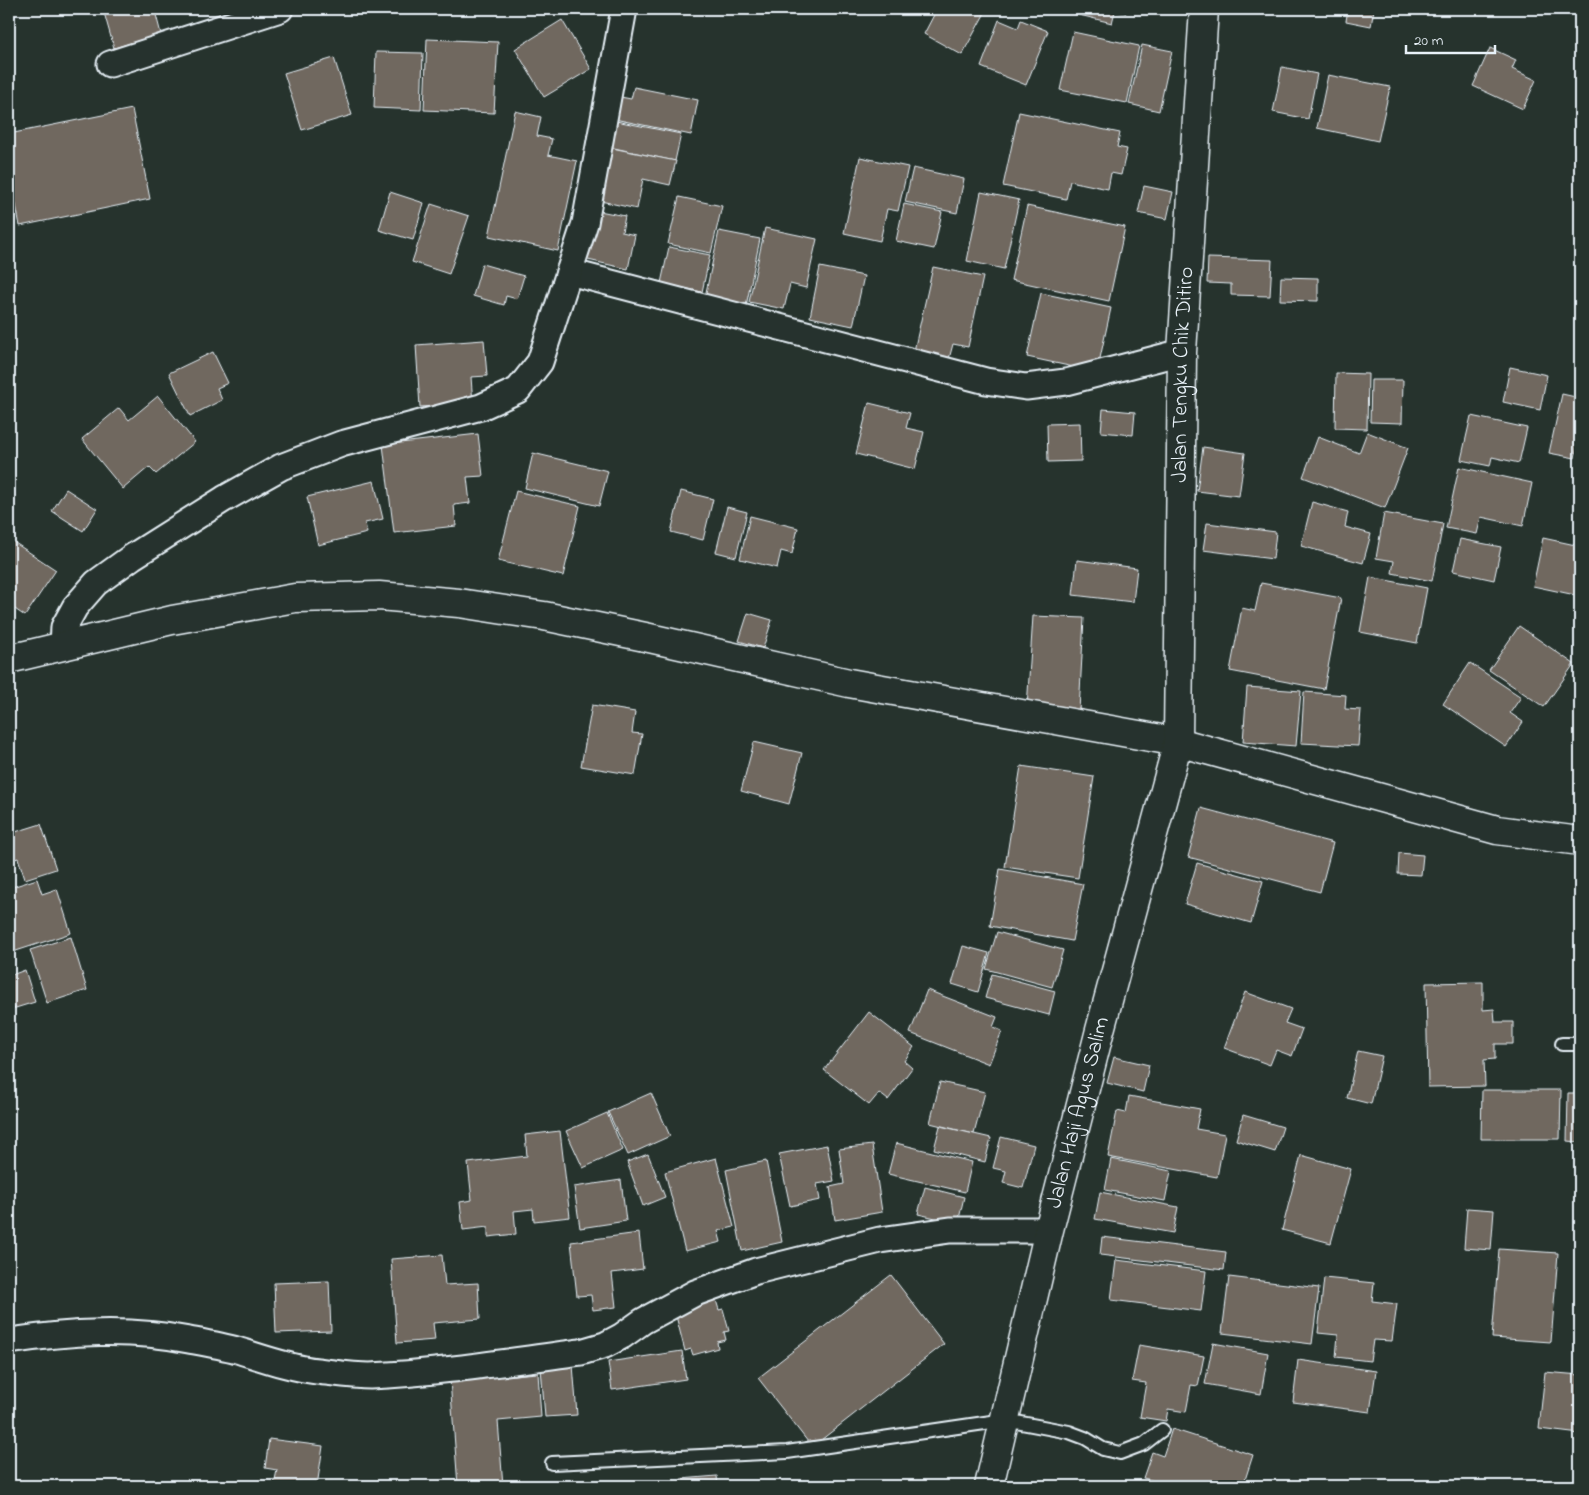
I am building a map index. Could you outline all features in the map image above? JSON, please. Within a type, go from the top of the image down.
[{"type":"street","points":[[110,64],[280,9]]},
{"type":"street","points":[[63,646],[64,627],[75,607],[96,583],[132,556],[224,499],[281,467],[341,444],[480,407],[518,390],[540,362],[585,223],[624,9]]},
{"type":"street","name":"Jalan Tengku Chik Ditiro","points":[[1178,742],[1182,352],[1204,9]]},
{"type":"street","points":[[569,272],[986,381],[1026,387],[1066,382],[1182,352]]},
{"type":"street","points":[[9,659],[172,620],[295,598],[379,596],[449,602],[645,636],[849,683],[1178,742],[1497,830],[1580,841]]},
{"type":"street","name":"Jalan Haji Agus Salim","points":[[989,1486],[1049,1230],[1100,1030],[1178,742]]},
{"type":"street","points":[[9,1341],[52,1334],[96,1331],[148,1334],[187,1339],[315,1371],[368,1376],[416,1372],[581,1352],[605,1345],[643,1321],[695,1293],[756,1271],[880,1240],[950,1230],[1049,1230]]},
{"type":"lane","points":[[1562,1044],[1580,1044]]},
{"type":"lane","points":[[552,1463],[787,1452],[1005,1420],[1069,1432],[1085,1438],[1103,1449],[1120,1453],[1144,1444],[1162,1430]]},
{"type":"building","points":[[103,9],[163,9],[155,11],[161,34],[114,48]]},
{"type":"building","points":[[937,9],[987,9],[962,55],[924,34]]},
{"type":"building","points":[[1068,9],[1126,9],[1126,13],[1115,11],[1112,23],[1067,12]]},
{"type":"building","points":[[1348,9],[1374,9],[1371,26],[1346,21]]},
{"type":"building","points":[[562,20],[591,69],[544,97],[515,49]]},
{"type":"building","points":[[999,20],[1018,28],[1021,20],[1048,31],[1026,85],[981,67]]},
{"type":"building","points":[[1073,32],[1139,46],[1127,103],[1060,90]]},
{"type":"building","points":[[427,39],[498,42],[494,113],[424,110]]},
{"type":"building","points":[[1142,45],[1172,51],[1159,111],[1129,104]]},
{"type":"building","points":[[1490,48],[1516,60],[1512,69],[1536,80],[1523,109],[1473,86]]},
{"type":"building","points":[[376,52],[423,53],[421,110],[374,108]]},
{"type":"building","points":[[334,58],[352,115],[302,130],[284,73]]},
{"type":"building","points":[[1282,67],[1317,74],[1308,119],[1273,112]]},
{"type":"building","points":[[1328,75],[1390,87],[1378,141],[1317,128]]},
{"type":"building","points":[[634,87],[698,100],[691,135],[605,117],[610,95],[631,99]]},
{"type":"building","points":[[132,109],[150,199],[20,226],[9,168],[9,134]]},
{"type":"building","points":[[515,111],[541,117],[537,136],[552,139],[548,155],[577,161],[558,251],[489,236]]},
{"type":"building","points":[[1019,112],[1120,133],[1117,147],[1127,149],[1121,175],[1111,173],[1108,189],[1070,181],[1066,199],[1003,186]]},
{"type":"building","points":[[606,119],[681,134],[675,161],[600,145]]},
{"type":"building","points":[[607,147],[676,161],[670,185],[643,179],[637,209],[596,200]]},
{"type":"building","points":[[860,157],[908,167],[898,211],[887,209],[880,241],[844,233]]},
{"type":"building","points":[[913,168],[964,179],[957,213],[905,202]]},
{"type":"building","points":[[1144,186],[1173,192],[1167,219],[1138,213]]},
{"type":"building","points":[[390,192],[424,203],[413,240],[379,230]]},
{"type":"building","points":[[981,192],[1019,200],[1004,269],[967,261]]},
{"type":"building","points":[[679,197],[722,206],[711,253],[668,244]]},
{"type":"building","points":[[431,204],[469,216],[449,274],[412,262]]},
{"type":"building","points":[[904,204],[942,212],[934,249],[896,241]]},
{"type":"building","points":[[1027,206],[1125,227],[1109,301],[1011,280]]},
{"type":"building","points":[[589,209],[625,216],[622,232],[635,235],[628,269],[579,258]]},
{"type":"building","points":[[765,228],[817,239],[806,288],[790,284],[784,309],[749,302]]},
{"type":"building","points":[[719,231],[760,239],[746,306],[705,297]]},
{"type":"building","points":[[669,247],[710,255],[702,292],[661,283]]},
{"type":"building","points":[[1208,258],[1272,260],[1270,296],[1231,295],[1231,284],[1207,283]]},
{"type":"building","points":[[482,264],[524,276],[517,299],[506,296],[504,305],[473,296]]},
{"type":"building","points":[[820,267],[864,276],[853,326],[810,317]]},
{"type":"building","points":[[933,267],[983,277],[968,347],[953,344],[949,359],[914,351]]},
{"type":"building","points":[[1281,277],[1318,278],[1318,301],[1280,300]]},
{"type":"building","points":[[1041,293],[1111,308],[1097,372],[1027,357]]},
{"type":"building","points":[[484,340],[487,376],[471,377],[473,404],[420,407],[416,345]]},
{"type":"building","points":[[213,352],[228,383],[217,388],[222,400],[190,416],[169,373]]},
{"type":"building","points":[[1510,367],[1547,375],[1540,410],[1503,402]]},
{"type":"building","points":[[1336,373],[1368,374],[1367,429],[1335,428]]},
{"type":"building","points":[[1371,380],[1403,380],[1402,423],[1370,422]]},
{"type":"building","points":[[1562,394],[1580,398],[1580,432],[1575,458],[1549,453]]},
{"type":"building","points":[[158,396],[195,442],[156,474],[149,467],[123,489],[82,439],[119,408],[129,420]]},
{"type":"building","points":[[869,403],[910,413],[906,428],[924,432],[915,469],[856,454]]},
{"type":"building","points":[[1103,409],[1135,412],[1133,435],[1101,432]]},
{"type":"building","points":[[1471,416],[1527,428],[1519,463],[1492,457],[1490,466],[1461,460]]},
{"type":"building","points":[[1080,423],[1081,461],[1048,462],[1047,424]]},
{"type":"building","points":[[1367,432],[1408,448],[1385,508],[1303,477],[1318,437],[1359,453]]},
{"type":"building","points":[[478,434],[483,476],[467,477],[470,503],[454,505],[456,526],[394,533],[383,445]]},
{"type":"building","points":[[1203,447],[1245,453],[1239,496],[1197,491]]},
{"type":"building","points":[[533,453],[608,471],[599,506],[525,488]]},
{"type":"building","points":[[1459,467],[1532,483],[1523,526],[1481,517],[1477,534],[1446,528]]},
{"type":"building","points":[[374,481],[383,519],[365,523],[367,533],[318,545],[307,497]]},
{"type":"building","points":[[66,489],[97,509],[83,531],[52,511]]},
{"type":"building","points":[[516,491],[580,506],[563,576],[498,561]]},
{"type":"building","points":[[681,491],[713,499],[703,540],[671,532]]},
{"type":"building","points":[[1312,502],[1348,512],[1345,527],[1371,534],[1363,563],[1301,546]]},
{"type":"building","points":[[727,507],[747,512],[736,557],[716,552]]},
{"type":"building","points":[[1384,513],[1443,524],[1432,581],[1392,573],[1394,561],[1376,558]]},
{"type":"building","points":[[750,516],[798,528],[792,554],[781,551],[777,568],[740,559]]},
{"type":"building","points":[[1207,523],[1276,532],[1273,559],[1203,550]]},
{"type":"building","points":[[1543,538],[1580,546],[1580,596],[1533,586]]},
{"type":"building","points":[[9,539],[56,570],[25,616],[9,605]]},
{"type":"building","points":[[1460,539],[1501,547],[1494,580],[1453,571]]},
{"type":"building","points":[[1077,560],[1137,568],[1133,602],[1073,595]]},
{"type":"building","points":[[1370,577],[1427,588],[1417,643],[1360,632]]},
{"type":"building","points":[[1261,583],[1341,598],[1324,689],[1230,671],[1242,608],[1255,611]]},
{"type":"building","points":[[748,613],[772,620],[763,648],[739,641]]},
{"type":"building","points":[[1033,616],[1084,618],[1079,711],[1027,708]]},
{"type":"building","points":[[1519,626],[1574,664],[1544,707],[1489,670]]},
{"type":"building","points":[[1470,663],[1521,697],[1510,713],[1523,722],[1506,747],[1443,704]]},
{"type":"building","points":[[1247,687],[1301,691],[1296,746],[1243,742]]},
{"type":"building","points":[[1304,692],[1346,695],[1345,709],[1361,710],[1358,746],[1301,743]]},
{"type":"building","points":[[592,705],[635,712],[632,733],[642,734],[635,775],[581,766]]},
{"type":"building","points":[[754,742],[802,753],[789,804],[741,791]]},
{"type":"building","points":[[1021,766],[1094,777],[1078,878],[1005,867]]},
{"type":"building","points":[[1201,808],[1333,843],[1320,892],[1188,857]]},
{"type":"building","points":[[41,824],[56,869],[25,879],[18,858],[9,861],[9,834]]},
{"type":"building","points":[[1399,853],[1423,855],[1421,875],[1398,874]]},
{"type":"building","points":[[1197,863],[1263,881],[1251,923],[1185,904]]},
{"type":"building","points":[[1000,869],[1083,884],[1072,941],[990,926]]},
{"type":"building","points":[[37,879],[42,894],[57,889],[71,933],[13,952],[9,937],[9,888]]},
{"type":"building","points":[[997,932],[1063,950],[1052,987],[986,969]]},
{"type":"building","points":[[71,937],[87,990],[47,1003],[30,950]]},
{"type":"building","points":[[963,946],[989,953],[978,992],[952,984]]},
{"type":"building","points":[[25,970],[35,1002],[9,1010],[9,976]]},
{"type":"building","points":[[992,974],[1055,991],[1049,1015],[985,998]]},
{"type":"building","points":[[1483,982],[1483,1010],[1494,1009],[1495,1022],[1513,1022],[1513,1044],[1495,1044],[1495,1059],[1484,1060],[1485,1086],[1428,1087],[1426,983]]},
{"type":"building","points":[[927,990],[997,1017],[993,1027],[1002,1031],[989,1064],[910,1033]]},
{"type":"building","points":[[1245,992],[1291,1009],[1285,1023],[1302,1029],[1292,1056],[1276,1050],[1270,1065],[1224,1048]]},
{"type":"building","points":[[869,1012],[914,1047],[904,1061],[912,1068],[888,1100],[879,1093],[869,1105],[824,1070]]},
{"type":"building","points":[[1358,1051],[1382,1056],[1371,1104],[1347,1098]]},
{"type":"building","points":[[1114,1057],[1149,1065],[1143,1092],[1107,1083]]},
{"type":"building","points":[[940,1082],[985,1092],[974,1134],[930,1123]]},
{"type":"building","points":[[1482,1090],[1561,1090],[1560,1139],[1481,1139]]},
{"type":"building","points":[[651,1093],[670,1136],[628,1155],[608,1112]]},
{"type":"building","points":[[1568,1093],[1580,1093],[1580,1142],[1567,1141]]},
{"type":"building","points":[[1129,1096],[1200,1109],[1196,1129],[1225,1134],[1217,1177],[1108,1157],[1117,1111],[1126,1113]]},
{"type":"building","points":[[607,1113],[623,1150],[583,1168],[566,1131]]},
{"type":"building","points":[[1243,1115],[1283,1127],[1275,1152],[1236,1140]]},
{"type":"building","points":[[940,1126],[991,1138],[985,1162],[934,1149]]},
{"type":"building","points":[[560,1131],[570,1217],[534,1221],[533,1209],[514,1211],[516,1234],[488,1237],[488,1227],[463,1230],[460,1202],[472,1200],[468,1163],[527,1156],[525,1135]]},
{"type":"building","points":[[1001,1137],[1034,1145],[1023,1188],[1003,1183],[1006,1171],[993,1168]]},
{"type":"building","points":[[896,1143],[972,1162],[965,1192],[888,1174]]},
{"type":"building","points":[[827,1145],[834,1181],[817,1184],[820,1200],[790,1206],[779,1154]]},
{"type":"building","points":[[872,1145],[882,1212],[835,1220],[830,1187],[844,1184],[839,1149]]},
{"type":"building","points":[[648,1154],[665,1197],[643,1206],[627,1162]]},
{"type":"building","points":[[1301,1155],[1351,1169],[1331,1243],[1282,1230]]},
{"type":"building","points":[[716,1158],[734,1227],[718,1231],[721,1242],[685,1251],[665,1172]]},
{"type":"building","points":[[1111,1159],[1171,1171],[1165,1201],[1105,1190]]},
{"type":"building","points":[[766,1161],[782,1242],[742,1251],[726,1170]]},
{"type":"building","points":[[621,1180],[626,1221],[580,1228],[574,1187]]},
{"type":"building","points":[[925,1187],[964,1197],[958,1223],[918,1214]]},
{"type":"building","points":[[1100,1192],[1178,1207],[1173,1233],[1095,1219]]},
{"type":"building","points":[[1467,1208],[1494,1210],[1491,1250],[1464,1248]]},
{"type":"building","points":[[639,1233],[643,1269],[612,1273],[616,1307],[593,1310],[591,1295],[577,1296],[571,1242]]},
{"type":"building","points":[[1102,1237],[1226,1252],[1224,1270],[1100,1255]]},
{"type":"building","points":[[1499,1249],[1558,1253],[1551,1342],[1492,1338]]},
{"type":"building","points":[[442,1255],[445,1285],[478,1283],[480,1319],[433,1323],[435,1340],[397,1343],[391,1259]]},
{"type":"building","points":[[1116,1260],[1206,1271],[1201,1311],[1111,1300]]},
{"type":"building","points":[[891,1275],[944,1344],[812,1447],[758,1378]]},
{"type":"building","points":[[1229,1277],[1319,1288],[1312,1344],[1222,1333]]},
{"type":"building","points":[[1324,1278],[1374,1283],[1372,1301],[1397,1304],[1392,1341],[1373,1340],[1370,1361],[1336,1357],[1338,1335],[1318,1333]]},
{"type":"building","points":[[329,1281],[331,1331],[276,1333],[274,1283]]},
{"type":"building","points":[[716,1300],[719,1310],[723,1309],[729,1331],[724,1332],[726,1340],[717,1342],[718,1348],[693,1355],[691,1349],[685,1351],[675,1312]]},
{"type":"building","points":[[1213,1343],[1268,1353],[1261,1394],[1205,1384]]},
{"type":"building","points":[[1139,1345],[1204,1356],[1198,1386],[1191,1385],[1186,1412],[1168,1409],[1166,1421],[1140,1417],[1146,1383],[1132,1381]]},
{"type":"building","points":[[682,1351],[686,1379],[612,1390],[608,1362]]},
{"type":"building","points":[[1298,1360],[1376,1371],[1370,1412],[1293,1402]]},
{"type":"building","points":[[573,1365],[577,1415],[545,1417],[541,1368]]},
{"type":"building","points":[[1545,1372],[1580,1375],[1580,1434],[1539,1429]]},
{"type":"building","points":[[538,1373],[541,1417],[498,1421],[503,1486],[458,1486],[450,1380]]},
{"type":"building","points":[[1172,1429],[1253,1455],[1243,1486],[1154,1486],[1155,1481],[1143,1478],[1152,1452],[1163,1456]]},
{"type":"building","points":[[269,1439],[323,1446],[317,1486],[274,1485],[277,1470],[265,1468]]},
{"type":"building","points":[[717,1476],[718,1486],[681,1486],[681,1479]]}]
